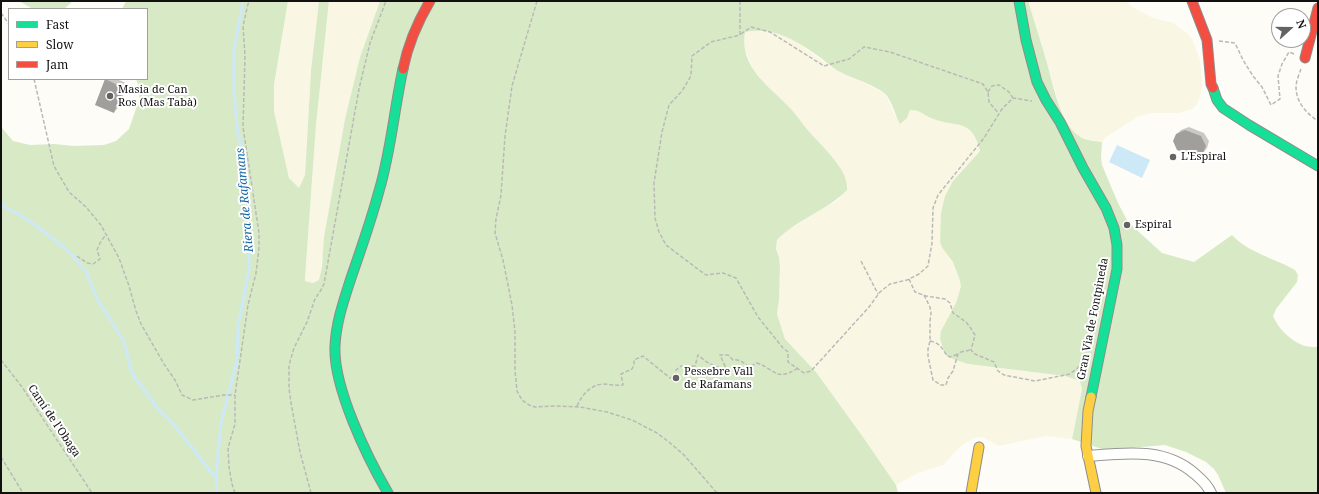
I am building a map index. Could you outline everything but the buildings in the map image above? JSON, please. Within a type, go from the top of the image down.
[{"type":"street","points":[[388,493],[378,478],[368,457],[345,399],[335,360],[336,335],[342,309],[374,207],[386,163],[401,76],[407,51],[417,23],[430,1]]},
{"type":"street","name":"Gran Via de Fontpineda","points":[[1020,1],[1023,25],[1034,73],[1041,91],[1060,122],[1082,168],[1106,208],[1116,235],[1118,258],[1117,269],[1087,419],[1086,446],[1096,493]]},
{"type":"street","points":[[1192,1],[1207,40],[1211,84],[1216,100],[1222,108],[1318,166]]},
{"type":"street","points":[[1304,62],[1318,8]]},
{"type":"street","points":[[971,493],[979,447]]},
{"type":"street","points":[[1088,456],[1128,453],[1164,456],[1178,461],[1191,470],[1200,478],[1211,493]]},
{"type":"path","points":[[235,493],[230,472],[228,448],[234,424],[235,395],[248,305],[256,273],[259,248],[259,233],[243,126],[245,56],[243,26],[248,4],[251,1]]},
{"type":"path","points":[[311,493],[300,452],[291,403],[289,388],[289,365],[294,348],[307,322],[315,299],[324,284],[359,89],[370,42],[386,1]]},
{"type":"path","points":[[537,1],[512,86],[496,219],[496,233],[512,305],[515,332],[516,384],[519,396],[529,405],[535,407],[577,406],[607,412],[626,418],[657,433],[684,455],[717,493]]},
{"type":"path","points":[[740,1],[740,34]]},
{"type":"path","points":[[1,13],[8,23]]},
{"type":"path","points":[[999,114],[989,102],[988,92],[983,84],[890,52],[864,47],[849,59],[824,66],[770,32],[751,27],[740,34],[711,42],[692,56],[691,76],[682,91],[668,105],[654,183],[655,218],[659,232],[666,245],[699,270],[706,274],[723,273],[736,278],[758,317],[788,352],[788,362],[804,373],[811,371],[870,307],[878,294],[890,284],[909,279],[919,274],[928,266],[932,243],[933,208],[938,195],[984,138],[999,114],[1013,98]]},
{"type":"path","points":[[1207,40],[1236,43],[1243,60],[1262,87],[1271,105],[1280,99],[1278,76],[1282,64],[1289,52],[1304,62],[1296,86],[1298,99],[1308,114],[1318,121]]},
{"type":"path","points":[[34,80],[54,166],[69,192],[101,225],[119,258],[130,286],[141,324],[164,364],[176,380],[182,395],[194,400],[224,395],[235,395]]},
{"type":"path","points":[[988,92],[992,86],[999,85],[1009,92],[1013,98],[1028,101],[1046,100]]},
{"type":"path","points":[[77,256],[87,263],[93,264],[100,259],[96,250],[106,235]]},
{"type":"path","points":[[860,262],[878,294]]},
{"type":"path","points":[[909,279],[915,292],[945,298],[950,303],[953,313],[966,322],[975,335],[971,350]]},
{"type":"path","points":[[924,295],[930,307],[931,313],[930,341],[928,349],[930,370],[933,380],[942,386],[946,385],[948,378],[953,371],[958,354]]},
{"type":"path","points":[[930,341],[935,342],[942,348],[946,355],[950,357],[961,352],[971,350]]},
{"type":"path","points":[[971,350],[975,354],[994,362],[998,371],[1004,375],[1035,381],[1070,374],[1086,360],[1098,360]]},
{"type":"path","points":[[577,406],[592,386],[604,384],[617,386],[623,385],[621,374],[632,369],[634,360],[643,356],[670,378],[676,375],[676,370],[681,366],[695,366],[698,355],[704,361],[720,369],[726,368],[720,355],[728,355],[733,360],[737,359],[744,362],[749,367],[756,363],[782,376],[798,368]]},
{"type":"path","name":"Camí de l'Obaga","points":[[1,360],[22,387],[92,493]]},
{"type":"path","points":[[1,457],[23,493]]},
{"type":"shaded area","points":[[288,1],[319,1],[311,70],[305,175],[299,189],[289,178],[274,111],[274,85]]},
{"type":"shaded area","points":[[329,1],[380,1],[360,57],[345,119],[319,280],[313,283],[305,281],[316,125]]},
{"type":"shaded area","points":[[1029,1],[1126,1],[1132,7],[1153,18],[1173,23],[1187,33],[1192,39],[1200,60],[1202,84],[1200,97],[1197,104],[1192,109],[1180,113],[1153,113],[1139,116],[1106,137],[1102,142],[1087,140],[1079,137],[1067,123],[1060,107]]},
{"type":"shaded area","points":[[753,30],[778,34],[794,40],[843,74],[858,79],[880,91],[886,95],[896,118],[907,118],[910,110],[918,110],[931,119],[963,126],[970,130],[975,136],[980,151],[958,175],[945,196],[943,249],[953,262],[961,286],[956,303],[940,339],[942,348],[945,355],[968,364],[1065,376],[1080,381],[1082,389],[1072,439],[1046,436],[999,446],[982,437],[975,438],[963,444],[943,465],[918,473],[896,485],[816,372],[785,339],[779,322],[777,314],[780,266],[776,249],[777,240],[790,228],[841,197],[828,154],[795,114],[763,82],[752,67],[745,49],[744,40],[745,32]]},
{"type":"green space","points":[[19,1],[71,1],[71,3],[65,8],[31,8]]},
{"type":"green space","points":[[126,1],[288,1],[274,85],[274,111],[289,178],[299,188],[305,175],[311,70],[319,1],[329,1],[316,125],[305,281],[313,283],[319,280],[322,266],[324,237],[345,119],[360,57],[380,1],[1029,1],[1062,113],[1072,130],[1081,138],[1102,142],[1102,165],[1118,203],[1128,222],[1162,253],[1194,262],[1232,235],[1254,251],[1295,270],[1298,275],[1297,282],[1276,309],[1273,316],[1281,329],[1293,340],[1304,346],[1318,347],[1318,493],[1226,493],[1214,469],[1206,462],[1186,452],[1165,445],[1105,450],[1072,439],[1082,389],[1080,381],[1065,376],[968,364],[945,355],[940,339],[941,331],[956,303],[961,286],[953,262],[943,249],[940,242],[941,213],[945,196],[953,181],[980,151],[973,133],[963,126],[942,122],[914,110],[910,110],[907,118],[900,124],[889,99],[879,89],[838,71],[813,52],[795,41],[776,33],[756,31],[745,32],[744,44],[751,66],[765,84],[790,108],[834,159],[845,176],[847,186],[847,190],[830,204],[794,226],[777,240],[776,249],[780,266],[777,314],[785,339],[816,372],[896,485],[898,493],[1,493],[1,123],[2,128],[13,141],[30,145],[104,145],[116,141],[129,129],[139,100],[139,87],[136,80],[148,80],[148,8],[122,8]]},
{"type":"water","points":[[1117,145],[1150,160],[1142,178],[1109,162]]},
{"type":"waterway","name":"Riera de Rafamans","points":[[217,493],[216,478],[221,423],[237,360],[238,326],[249,270],[249,226],[243,155],[237,127],[234,90],[234,50],[243,1]]},
{"type":"waterway","points":[[1,203],[6,208],[34,224],[66,249],[87,273],[97,299],[124,341],[131,370],[134,376],[155,405],[174,425],[216,478]]},
{"type":"traffic: fast","points":[[1019,1],[1026,40],[1037,82],[1106,208],[1114,228],[1117,245],[1117,269],[1091,397]]},
{"type":"traffic: fast","points":[[388,493],[361,441],[345,401],[339,381],[335,346],[341,311],[383,176],[403,69]]},
{"type":"traffic: fast","points":[[1213,88],[1217,100],[1223,108],[1318,166]]},
{"type":"traffic: slow","points":[[1091,397],[1088,411],[1086,446],[1096,493]]},
{"type":"traffic: slow","points":[[971,493],[979,447]]},
{"type":"traffic: jam","points":[[403,69],[414,34],[430,1]]},
{"type":"traffic: jam","points":[[1192,1],[1207,40],[1211,84],[1213,88]]},
{"type":"traffic: jam","points":[[1305,58],[1318,8]]},
{"type":"place","name":"Masia de Can Ros (Mas Tabà)","points":[[110,96]]},
{"type":"place","name":"L'Espiral","points":[[1173,157]]},
{"type":"place","name":"Espiral","points":[[1127,225]]},
{"type":"place","name":"Pessebre Vall de Rafamans","points":[[676,378]]}]
